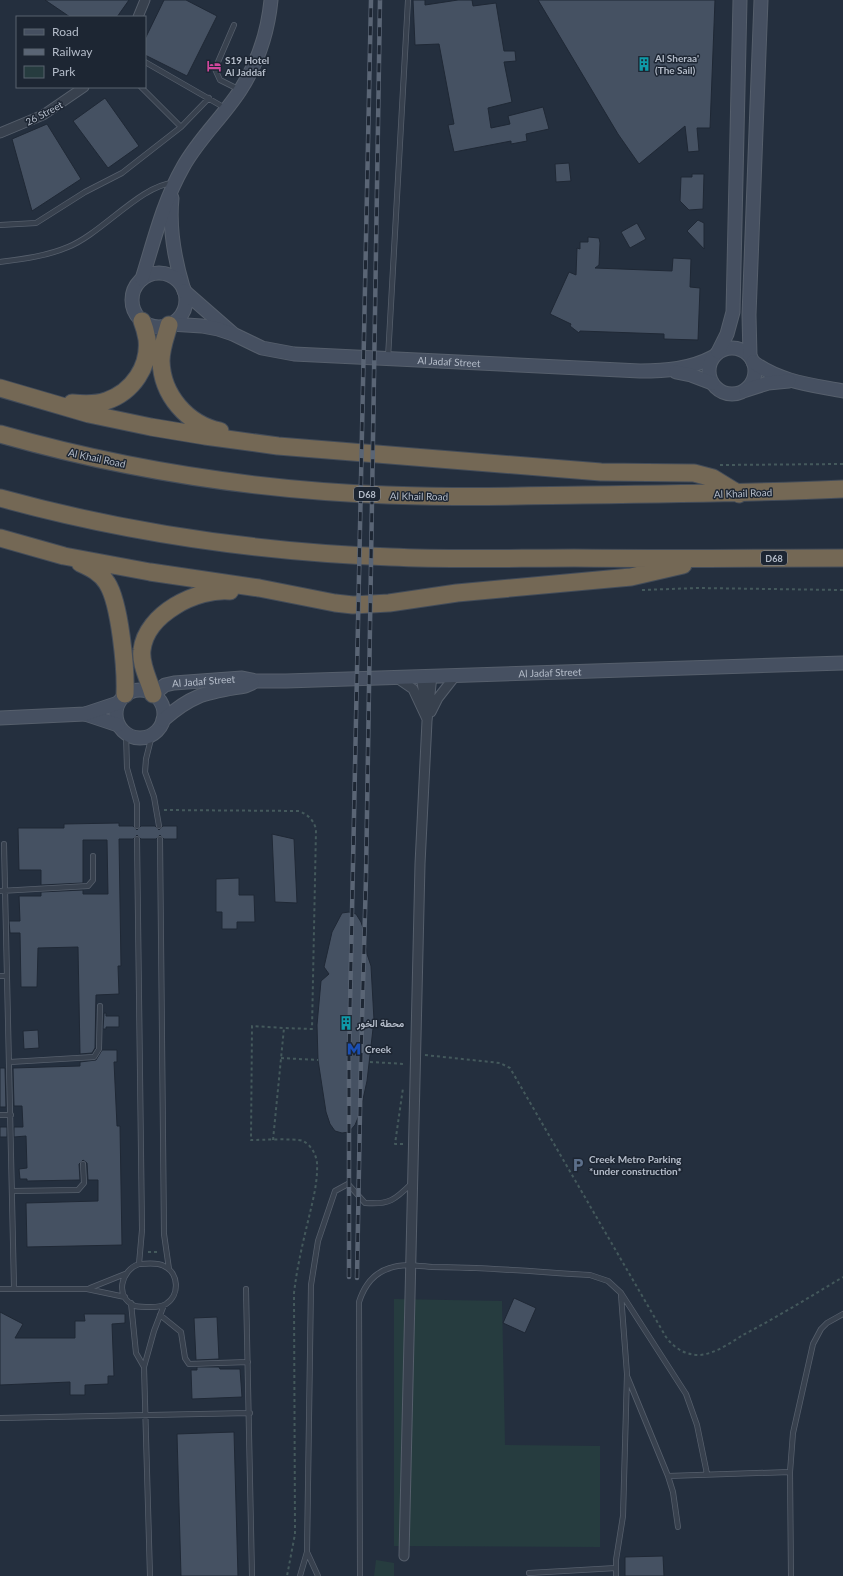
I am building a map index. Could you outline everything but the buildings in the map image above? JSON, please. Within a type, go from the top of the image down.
[{"type":"highway","points":[[37,399],[88,404],[106,401],[123,392],[138,378],[146,358],[147,338],[142,320]]},
{"type":"highway","points":[[169,324],[163,344],[161,360],[163,376],[168,392],[177,405],[189,417],[202,425],[278,446]]},
{"type":"highway","points":[[0,388],[89,414],[151,427],[278,446],[601,472],[694,473],[712,478],[739,494]]},
{"type":"highway","name":"Al Khail Road","points":[[0,434],[41,446],[126,465],[213,480],[300,490],[387,495],[471,496],[739,494],[843,489]]},
{"type":"highway","name":"D68","points":[[0,498],[157,533],[235,544],[313,552],[392,557],[471,558],[843,558]]},
{"type":"highway","points":[[0,538],[64,556],[150,572],[259,588],[335,604],[389,603],[457,593],[631,577],[704,559]]},
{"type":"highway","points":[[64,556],[95,571],[106,582],[110,589],[124,661],[121,699]]},
{"type":"highway","points":[[154,694],[143,663],[142,645],[147,634],[155,624],[172,608],[192,597],[214,591],[298,597]]},
{"type":"street","points":[[138,16],[145,0]]},
{"type":"street","points":[[174,184],[171,206],[172,234],[185,306],[177,320],[169,324],[155,326],[142,320],[136,313],[132,304],[132,295],[142,278],[165,204],[174,184],[193,149],[240,90],[254,66],[263,40],[271,0]]},
{"type":"street","points":[[740,0],[733,312],[727,334],[709,370],[712,383],[723,393],[731,394],[768,384],[791,381]]},
{"type":"street","points":[[746,390],[754,378],[749,315],[762,0]]},
{"type":"street","name":"26 Street","points":[[0,133],[43,115],[83,88]]},
{"type":"street","points":[[142,278],[150,274],[160,273],[168,275],[183,289]]},
{"type":"street","name":"Al Jadaf Street","points":[[183,289],[233,334],[247,342],[278,352],[388,359],[640,371],[668,370],[692,366],[716,355]]},
{"type":"street","name":"Al Jadaf Street","points":[[169,324],[202,326],[233,334]]},
{"type":"street","points":[[716,355],[724,349],[738,349],[766,371],[791,381],[843,391]]},
{"type":"street","name":"Al Jadaf Street","points":[[668,370],[691,375],[712,383]]},
{"type":"street","name":"Al Jadaf Street","points":[[154,694],[165,685],[174,683],[242,678],[256,681],[843,663]]},
{"type":"street","points":[[427,720],[438,698],[456,675]]},
{"type":"street","points":[[404,1556],[420,864],[427,720],[427,676]]},
{"type":"street","points":[[396,677],[414,688],[427,720]]},
{"type":"street","name":"Al Jadaf Street","points":[[152,735],[161,726],[163,720],[192,698],[206,693],[245,686],[256,681]]},
{"type":"street","points":[[0,718],[85,714],[121,699],[136,690],[154,694],[161,703],[163,720]]},
{"type":"street","points":[[121,699],[115,714],[122,729]]},
{"type":"street","points":[[85,714],[122,729],[139,738],[152,735]]},
{"type":"lane","points":[[388,359],[408,0]]},
{"type":"lane","points":[[234,25],[216,65],[216,73],[223,82],[240,90]]},
{"type":"lane","points":[[146,63],[226,108]]},
{"type":"lane","points":[[142,88],[182,127]]},
{"type":"lane","points":[[0,225],[36,223],[85,192],[122,173],[182,127],[209,98]]},
{"type":"lane","points":[[0,262],[44,255],[68,247],[88,236],[162,183],[174,184]]},
{"type":"lane","points":[[122,729],[127,768],[137,804],[137,826]]},
{"type":"lane","points":[[152,735],[146,759],[145,772],[157,810],[159,826]]},
{"type":"lane","points":[[137,838],[142,1230],[139,1264]]},
{"type":"lane","points":[[160,839],[164,1234],[169,1269],[176,1281],[176,1288],[170,1301],[158,1307],[140,1307],[131,1303],[125,1297],[122,1286],[125,1274],[129,1269],[139,1264],[156,1264],[169,1269]]},
{"type":"lane","points":[[4,844],[2,891],[10,1062],[14,1288]]},
{"type":"lane","points":[[2,891],[88,886],[93,880],[93,856]]},
{"type":"lane","points":[[0,976],[7,976]]},
{"type":"lane","points":[[10,1062],[94,1057],[99,1049],[100,1006]]},
{"type":"lane","points":[[0,1115],[11,1114]]},
{"type":"lane","points":[[12,1191],[80,1189],[84,1184],[83,1164]]},
{"type":"lane","points":[[300,1576],[307,1552],[312,1285],[318,1241],[335,1191],[348,1184],[365,1203],[382,1204],[398,1197],[413,1183]]},
{"type":"lane","points":[[360,1576],[359,1302],[363,1290],[370,1280],[379,1272],[390,1267],[455,1267],[590,1275],[608,1281],[621,1293],[686,1394],[697,1425],[707,1474]]},
{"type":"lane","points":[[87,1289],[107,1283],[125,1274]]},
{"type":"lane","points":[[0,1289],[87,1289],[125,1297]]},
{"type":"lane","points":[[246,1289],[250,1413],[252,1576]]},
{"type":"lane","points":[[616,1576],[623,1516],[626,1374],[621,1293]]},
{"type":"lane","points":[[131,1303],[136,1353],[144,1367]]},
{"type":"lane","points":[[150,1576],[144,1367],[164,1305]]},
{"type":"lane","points":[[791,1576],[790,1472],[793,1433],[813,1344],[821,1329],[843,1314]]},
{"type":"lane","points":[[160,1315],[181,1332],[186,1361],[189,1364],[248,1362]]},
{"type":"lane","points":[[626,1374],[668,1476],[673,1492],[678,1527]]},
{"type":"lane","points":[[0,1418],[250,1413]]},
{"type":"lane","points":[[668,1476],[790,1472]]},
{"type":"lane","points":[[307,1552],[318,1576]]},
{"type":"lane","points":[[529,1573],[552,1574],[616,1568]]},
{"type":"path","points":[[157,810],[299,811],[307,815],[313,821],[316,829],[312,1029],[252,1026],[251,1140],[302,1141],[310,1146],[315,1152],[317,1162],[316,1183],[298,1266],[294,1292],[295,1534],[287,1576]]},
{"type":"path","points":[[274,1140],[284,1028]]},
{"type":"path","points":[[416,1054],[500,1064],[510,1068],[666,1337],[682,1352],[699,1355],[715,1351],[783,1314],[843,1277]]},
{"type":"path","points":[[282,1058],[318,1060]]},
{"type":"path","points":[[370,1062],[406,1064]]},
{"type":"path","points":[[395,1144],[404,1083]]},
{"type":"path","points":[[141,1251],[150,1252],[166,1250]]},
{"type":"green space","points":[[394,1299],[502,1301],[505,1445],[600,1446],[600,1547],[394,1546]]},
{"type":"green space","points":[[376,1560],[394,1563],[394,1576],[374,1576]]},
{"type":"railway","points":[[349,1277],[349,1056],[371,0]]},
{"type":"railway","points":[[357,1278],[366,877],[380,0]]},
{"type":"place","name":"Al Sheraa' (The Sail)","points":[[644,64]]},
{"type":"place","name":"S19 Hotel Al Jaddaf","points":[[214,66]]},
{"type":"place","name":"محطة الخور","points":[[346,1023]]},
{"type":"place","name":"Creek","points":[[354,1049]]},
{"type":"place","name":"Creek Metro Parking *under construction*","points":[[578,1165]]}]
